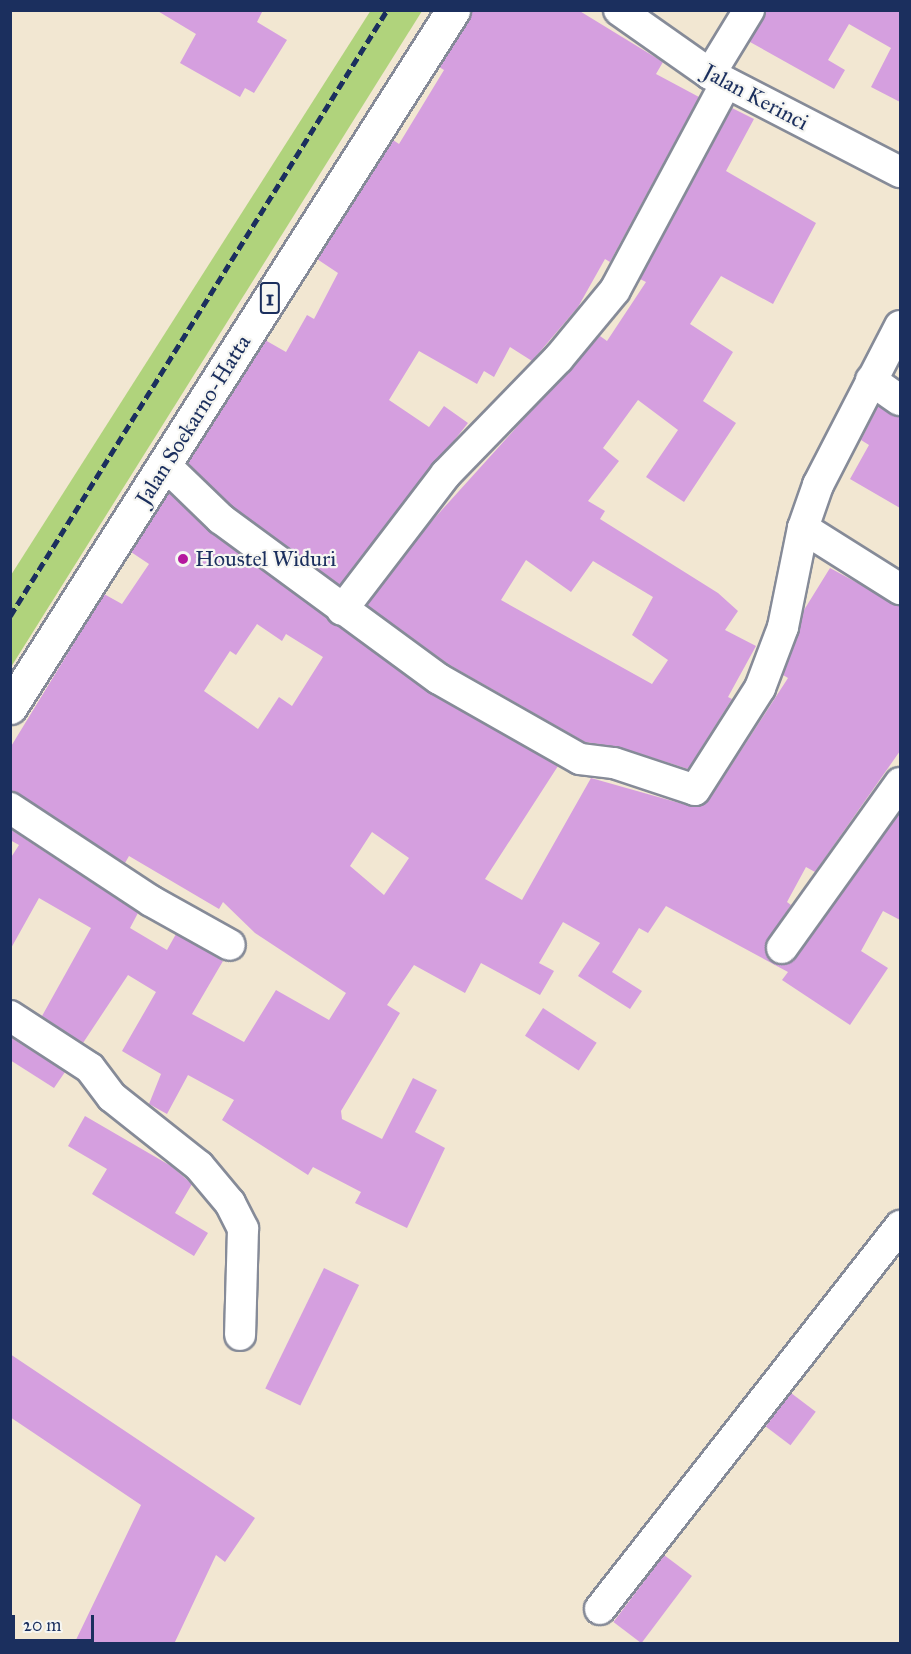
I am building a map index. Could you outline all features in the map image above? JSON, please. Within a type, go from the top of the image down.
[{"type":"highway","name":"Jalan Soekarno-Hatta","points":[[10,707],[453,10]]},
{"type":"street","name":"Jalan Kerinci","points":[[619,10],[718,79],[900,172]]},
{"type":"street","points":[[342,610],[446,474],[558,359],[615,290],[718,79],[749,10]]},
{"type":"street","points":[[165,465],[221,519],[440,680],[570,754],[695,790],[759,688],[777,647],[803,528],[818,485],[900,326]]},
{"type":"street","points":[[871,380],[900,400]]},
{"type":"street","points":[[803,528],[900,589]]},
{"type":"street","points":[[782,948],[900,783]]},
{"type":"street","points":[[10,808],[152,901],[230,945]]},
{"type":"street","points":[[10,1016],[90,1068],[112,1097],[199,1166],[230,1203],[244,1239],[240,1335]]},
{"type":"street","points":[[600,1609],[900,1226]]},
{"type":"green space","points":[[371,10],[422,11],[11,667],[11,575]]},
{"type":"building","points":[[156,10],[263,10],[257,22],[287,40],[254,93],[245,88],[240,97],[180,63],[196,34]]},
{"type":"building","points":[[472,10],[578,10],[663,62],[656,74],[699,97],[610,262],[605,259],[578,307],[532,361],[510,347],[494,377],[484,371],[477,384],[419,351],[389,400],[429,427],[444,406],[468,423],[340,585],[232,506],[188,463],[265,340],[286,352],[307,315],[314,319],[338,273],[317,259],[393,140],[399,144],[444,70],[439,67]]},
{"type":"building","points":[[766,10],[900,10],[900,102],[871,87],[891,48],[849,24],[828,60],[845,70],[834,89],[750,42]]},
{"type":"building","points":[[732,108],[754,119],[726,171],[816,223],[773,304],[721,276],[690,324],[733,352],[703,401],[736,423],[684,502],[646,477],[678,430],[638,400],[603,448],[619,461],[588,501],[605,511],[600,519],[718,593],[738,611],[725,630],[756,646],[728,697],[732,699],[688,769],[619,747],[585,742],[448,664],[367,605],[431,522],[523,420],[600,336],[607,341],[646,282],[640,279]],"holes":[[[526,560],[571,592],[593,561],[653,597],[632,635],[668,660],[652,684],[501,600]]]},
{"type":"building","points":[[878,406],[900,417],[900,508],[850,479],[869,445],[861,440]]},
{"type":"building","points":[[169,493],[211,533],[429,693],[558,766],[485,879],[522,900],[591,778],[690,806],[709,800],[788,678],[783,675],[804,610],[830,568],[900,606],[900,751],[815,872],[806,867],[787,902],[791,905],[765,946],[772,962],[796,958],[900,812],[900,920],[883,911],[861,951],[888,968],[850,1025],[782,980],[788,972],[666,906],[648,933],[639,928],[612,972],[642,991],[630,1009],[578,976],[600,943],[563,922],[539,963],[554,971],[540,995],[481,963],[465,993],[414,965],[387,1005],[400,1013],[341,1111],[342,1119],[382,1139],[413,1078],[437,1090],[415,1132],[445,1148],[407,1228],[355,1203],[361,1192],[313,1167],[308,1175],[222,1120],[234,1100],[188,1075],[167,1114],[149,1104],[161,1074],[122,1051],[156,992],[128,975],[83,1043],[42,1016],[91,928],[39,898],[10,950],[10,859],[19,845],[10,840],[10,829],[138,913],[130,928],[167,950],[176,934],[223,961],[192,1014],[244,1042],[276,990],[329,1020],[346,993],[255,933],[223,902],[219,909],[129,856],[125,863],[10,791],[10,748],[104,594],[122,604],[149,564],[131,552]],"holes":[[[257,624],[282,641],[286,634],[323,657],[292,706],[279,697],[258,729],[204,691],[230,651],[236,655]],[[372,832],[409,858],[384,895],[350,866]]]},
{"type":"building","points":[[543,1008],[597,1043],[579,1071],[525,1036]]},
{"type":"building","points":[[10,1037],[65,1072],[54,1088],[10,1060]]},
{"type":"building","points":[[85,1116],[171,1166],[192,1184],[175,1213],[208,1233],[194,1256],[92,1194],[107,1169],[68,1146]]},
{"type":"building","points":[[324,1268],[359,1285],[300,1406],[265,1388]]},
{"type":"building","points":[[10,1354],[255,1518],[225,1562],[216,1555],[174,1644],[74,1644],[141,1505],[10,1417]]},
{"type":"building","points":[[791,1393],[816,1412],[790,1445],[766,1427]]},
{"type":"building","points":[[664,1555],[692,1576],[641,1643],[613,1622]]},
{"type":"railway","points":[[10,616],[387,10]]},
{"type":"place","name":"Houstel Widuri","points":[[183,559]]}]
